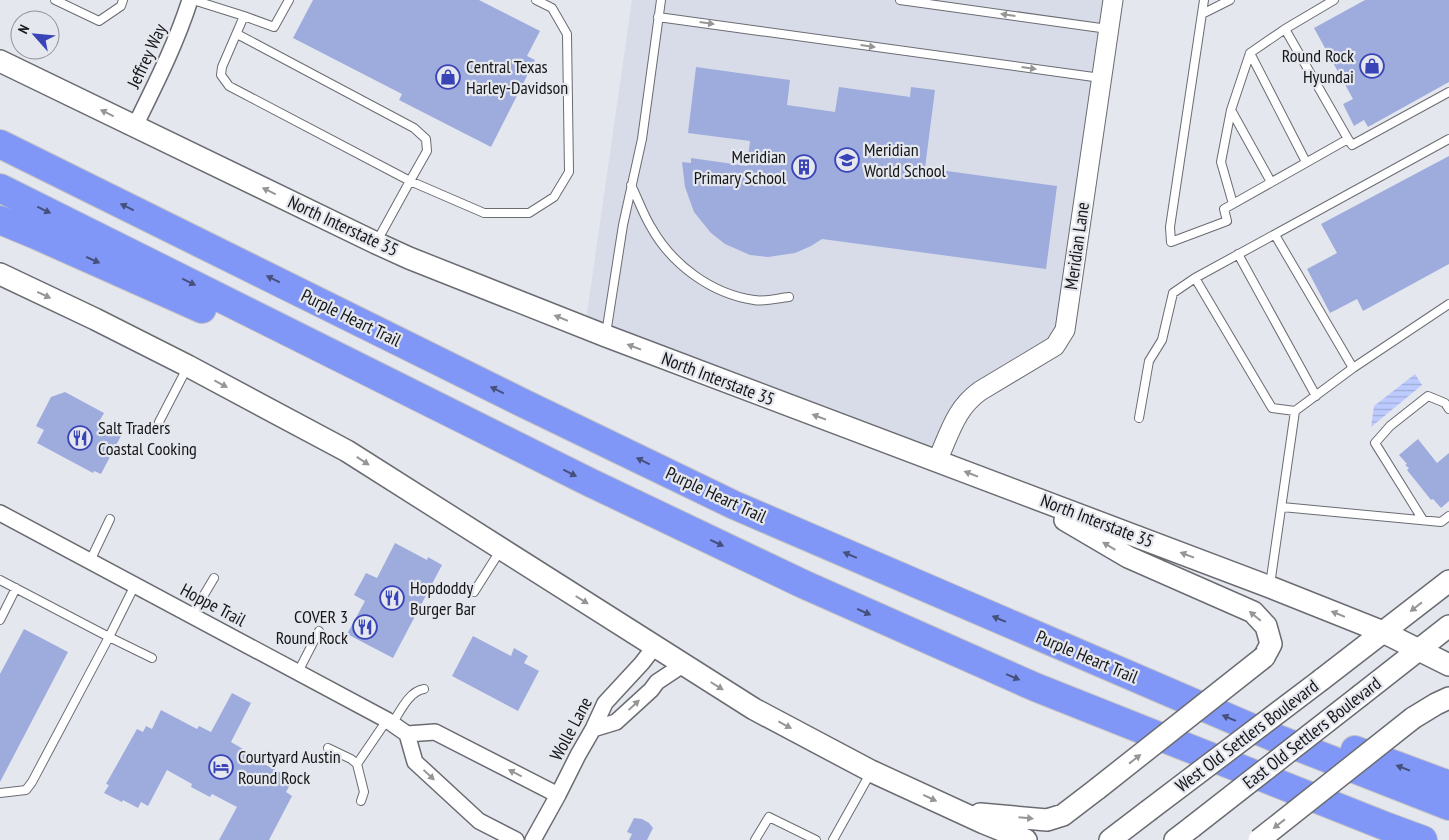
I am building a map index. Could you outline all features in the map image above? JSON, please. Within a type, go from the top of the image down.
[{"type":"highway","name":"Purple Heart Trail","points":[[0,144],[523,403],[734,505],[1274,737],[1449,806]]},
{"type":"highway","points":[[0,188],[589,482],[803,584],[942,647],[1087,708],[1422,840]]},
{"type":"highway","points":[[0,220],[151,285],[329,366],[527,450]]},
{"type":"highway","points":[[1087,708],[1370,840]]},
{"type":"highway","points":[[1274,737],[1350,748],[1449,785]]},
{"type":"main road","name":"North Interstate 35","points":[[0,61],[376,243],[418,261],[606,336],[1270,586],[1384,632],[1449,665]]},
{"type":"main road","points":[[0,274],[188,366],[347,451],[754,709],[871,771],[1026,840]]},
{"type":"main road","points":[[960,812],[1048,820],[1063,814],[1264,657],[1271,644],[1266,626],[1254,612],[1128,557],[1017,491]]},
{"type":"main road","points":[[1384,632],[1449,581]]},
{"type":"main road","name":"East Old Settlers Boulevard","points":[[1175,840],[1449,626]]},
{"type":"main road","name":"West Old Settlers Boulevard","points":[[1110,840],[1384,632]]},
{"type":"main road","points":[[1259,840],[1413,718],[1449,698]]},
{"type":"main road","points":[[960,812],[980,840]]},
{"type":"street","name":"Jeffrey Way","points":[[135,126],[172,51],[191,0]]},
{"type":"street","name":"Meridian Lane","points":[[937,461],[957,415],[969,399],[1055,346],[1065,330],[1112,0]]},
{"type":"street","points":[[912,452],[934,448],[948,436]]},
{"type":"street","name":"Hoppe Trail","points":[[2,518],[90,561],[192,615],[390,722],[407,734]]},
{"type":"street","name":"Wolle Lane","points":[[533,840],[605,703],[656,646]]},
{"type":"street","points":[[593,729],[616,722],[651,690],[657,682],[684,664]]},
{"type":"street","points":[[516,840],[479,821],[415,762],[407,734],[435,732],[558,795]]},
{"type":"lane","points":[[55,0],[99,21],[120,6],[123,0]]},
{"type":"lane","points":[[191,0],[274,27],[289,0]]},
{"type":"lane","points":[[244,16],[222,67],[221,75],[228,86],[410,181],[484,213],[529,213],[554,196],[569,172],[567,34],[552,8],[536,0]]},
{"type":"lane","points":[[606,336],[623,225],[642,139],[661,0]]},
{"type":"lane","points":[[900,0],[1108,29]]},
{"type":"lane","points":[[1204,0],[1170,228],[1171,242],[1227,221],[1224,209],[1348,139]]},
{"type":"lane","points":[[1202,14],[1230,0]]},
{"type":"lane","points":[[1233,204],[1221,162],[1231,110],[1250,52],[1334,0]]},
{"type":"lane","points":[[658,16],[1101,78]]},
{"type":"lane","points":[[1285,29],[1352,145],[1449,92]]},
{"type":"lane","points":[[237,34],[414,128],[426,139],[427,151],[376,243]]},
{"type":"lane","points":[[1250,52],[1306,162]]},
{"type":"lane","points":[[1231,110],[1271,182]]},
{"type":"lane","points":[[1139,418],[1150,361],[1162,340],[1173,293],[1195,278],[1238,254],[1449,139]]},
{"type":"lane","points":[[632,185],[651,228],[670,254],[696,277],[718,291],[756,301],[789,297]]},
{"type":"lane","points":[[1275,235],[1353,368]]},
{"type":"lane","points":[[1238,254],[1316,396]]},
{"type":"lane","points":[[1195,278],[1272,408],[1295,411],[1353,368],[1449,304]]},
{"type":"lane","points":[[159,422],[188,366]]},
{"type":"lane","points":[[1423,520],[1375,443],[1390,426],[1428,396],[1444,403],[1449,409]]},
{"type":"lane","points":[[1270,586],[1295,411]]},
{"type":"lane","points":[[1282,507],[1441,522],[1449,516]]},
{"type":"lane","points":[[90,561],[110,519]]},
{"type":"lane","points":[[474,592],[501,549]]},
{"type":"lane","points":[[192,615],[214,578]]},
{"type":"lane","points":[[0,580],[152,658]]},
{"type":"lane","points":[[0,793],[26,790],[32,782],[135,585]]},
{"type":"lane","points":[[0,620],[16,588]]},
{"type":"lane","points":[[298,672],[319,631]]},
{"type":"lane","points":[[357,764],[409,699],[424,689]]},
{"type":"lane","points":[[328,748],[357,764],[364,792],[361,801]]},
{"type":"lane","points":[[833,840],[871,771]]},
{"type":"lane","points":[[756,840],[769,817],[816,840]]},
{"type":"shaded area","name":"Meridian World School","points":[[632,0],[1109,0],[1059,335],[975,390],[936,452],[586,320]]},
{"type":"water","points":[[1415,374],[1422,385],[1371,427],[1374,406]]},
{"type":"building","name":"Central Texas Harley-Davidson","points":[[313,0],[479,0],[540,31],[527,56],[535,60],[491,147],[399,100],[402,94],[293,38]]},
{"type":"building","points":[[1365,0],[1449,0],[1449,82],[1368,127],[1364,120],[1354,126],[1343,104],[1353,99],[1314,28]]},
{"type":"building","name":"Meridian Primary School","points":[[696,67],[790,80],[787,105],[835,112],[839,87],[910,97],[911,87],[935,90],[925,168],[1057,186],[1046,269],[822,239],[795,253],[768,257],[750,255],[725,244],[711,233],[694,212],[685,187],[682,162],[691,163],[691,158],[747,166],[750,141],[688,133]]},
{"type":"building","points":[[1449,156],[1449,264],[1363,311],[1357,299],[1330,313],[1307,269],[1337,253],[1321,224]]},
{"type":"building","name":"Salt Traders Coastal Cooking","points":[[65,392],[104,413],[100,420],[123,432],[101,474],[94,471],[93,473],[37,443],[44,430],[36,426],[51,397]]},
{"type":"building","points":[[1418,439],[1437,463],[1449,453],[1449,501],[1441,508],[1433,499],[1431,500],[1407,470],[1409,468],[1405,465],[1407,464],[1399,455]]},
{"type":"building","name":"Hopdoddy Burger Bar","points":[[395,543],[427,560],[428,557],[442,565],[393,658],[347,634],[365,601],[354,595],[366,573],[377,578]]},
{"type":"building","points":[[24,629],[68,652],[0,782],[0,674]]},
{"type":"building","points":[[473,636],[511,656],[514,648],[528,656],[524,663],[539,671],[518,711],[452,676]]},
{"type":"building","name":"Courtyard Austin Round Rock","points":[[232,693],[251,703],[231,742],[255,756],[254,759],[293,779],[286,792],[292,796],[269,840],[219,840],[237,807],[212,794],[210,797],[191,787],[192,784],[167,770],[148,806],[141,802],[138,808],[104,793],[109,785],[106,784],[137,729],[143,732],[146,726],[152,729],[161,710],[197,729],[199,726],[211,732]]},
{"type":"building","points":[[634,818],[642,819],[653,828],[647,840],[629,840],[632,834],[627,832]]},
{"type":"place","name":"Round Rock Hyundai","points":[[1372,66]]},
{"type":"place","name":"Central Texas Harley-Davidson","points":[[448,77]]},
{"type":"place","name":"Meridian World School","points":[[847,160]]},
{"type":"place","name":"Meridian Primary School","points":[[804,167]]},
{"type":"place","name":"Salt Traders Coastal Cooking","points":[[80,438]]},
{"type":"place","name":"Hopdoddy Burger Bar","points":[[392,598]]},
{"type":"place","name":"COVER 3 Round Rock","points":[[365,627]]},
{"type":"place","name":"Courtyard Austin Round Rock","points":[[221,767]]}]
